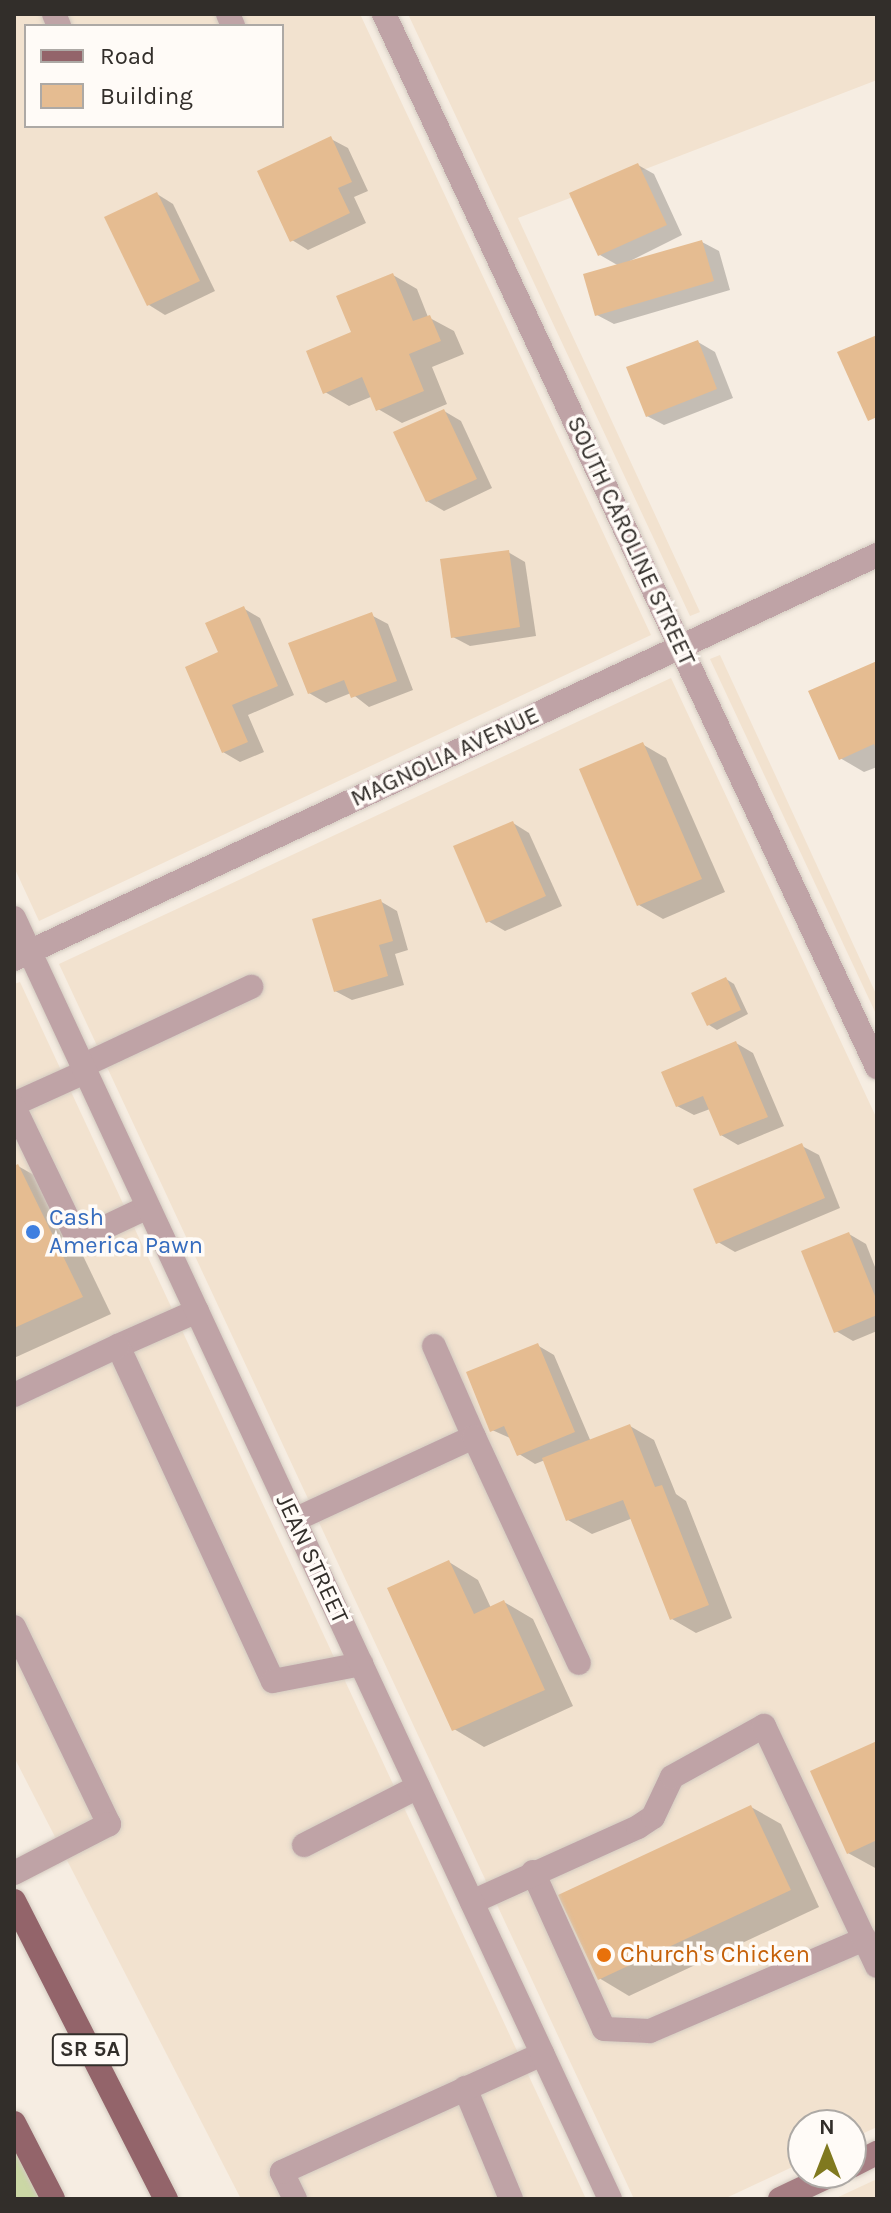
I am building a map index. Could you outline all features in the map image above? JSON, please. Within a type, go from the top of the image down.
[{"type":"main road","name":"SR 5A","points":[[14,1901],[166,2199]]},
{"type":"main road","points":[[14,2123],[53,2199]]},
{"type":"street","name":"SOUTH CAROLINE STREET","points":[[384,14],[877,1067]]},
{"type":"street","name":"MAGNOLIA AVENUE","points":[[22,955],[877,555]]},
{"type":"street","name":"JEAN STREET","points":[[14,918],[22,955],[84,1069],[610,2199]]},
{"type":"street","points":[[148,1207],[78,1240],[14,1106],[251,987]]},
{"type":"street","points":[[14,1395],[197,1311]]},
{"type":"street","points":[[118,1346],[273,1681],[361,1664]]},
{"type":"street","points":[[434,1346],[579,1663]]},
{"type":"street","points":[[294,1520],[474,1437]]},
{"type":"street","points":[[14,1627],[21,1662],[109,1824],[14,1873]]},
{"type":"street","points":[[472,1902],[638,1827],[653,1817],[672,1777],[764,1726],[877,1966]]},
{"type":"street","points":[[304,1845],[418,1787]]},
{"type":"street","points":[[533,1872],[604,2029],[650,2031],[865,1939]]},
{"type":"street","points":[[295,2199],[282,2172],[542,2054]]},
{"type":"street","points":[[465,2088],[511,2199]]},
{"type":"street","points":[[780,2199],[801,2189]]},
{"type":"shaded area","points":[[14,14],[360,14],[651,635],[39,921],[14,867]]},
{"type":"shaded area","points":[[408,14],[877,14],[877,80],[518,218],[700,612],[690,616]]},
{"type":"shaded area","points":[[720,655],[877,996],[877,1016],[710,659]]},
{"type":"shaded area","points":[[671,678],[877,1119],[877,2127],[867,2132],[867,2109],[787,2109],[787,2169],[724,2199],[634,2199],[59,964]]},
{"type":"shaded area","points":[[20,982],[586,2199],[241,2199],[14,1757],[14,984]]},
{"type":"shaded area","points":[[877,2179],[877,2199],[834,2199],[856,2189],[867,2189],[867,2184]]},
{"type":"green space","points":[[14,2123],[53,2199],[14,2199]]},
{"type":"building","points":[[331,136],[352,182],[338,188],[350,213],[290,242],[257,171]]},
{"type":"building","points":[[638,163],[667,225],[598,256],[569,193]]},
{"type":"building","points":[[157,192],[200,281],[147,306],[104,217]]},
{"type":"building","points":[[702,240],[714,281],[595,316],[583,274]]},
{"type":"building","points":[[393,273],[413,321],[430,315],[441,341],[409,354],[424,391],[376,411],[362,377],[323,394],[306,351],[351,332],[336,296]]},
{"type":"building","points":[[877,335],[877,417],[868,421],[837,352]]},
{"type":"building","points":[[698,340],[717,389],[646,417],[626,367]]},
{"type":"building","points":[[444,409],[477,479],[426,502],[393,432]]},
{"type":"building","points":[[509,550],[520,627],[451,638],[440,559]]},
{"type":"building","points":[[244,606],[278,686],[232,705],[248,742],[222,753],[185,667],[218,652],[205,623]]},
{"type":"building","points":[[372,612],[397,681],[351,698],[344,680],[308,694],[288,643]]},
{"type":"building","points":[[877,661],[877,752],[874,744],[839,760],[808,691]]},
{"type":"building","points":[[643,742],[702,879],[637,906],[579,769]]},
{"type":"building","points":[[513,821],[546,896],[486,923],[453,846]]},
{"type":"building","points":[[381,899],[393,941],[379,945],[388,976],[334,992],[312,919]]},
{"type":"building","points":[[726,977],[741,1010],[707,1026],[691,993]]},
{"type":"building","points":[[736,1041],[768,1117],[720,1136],[703,1096],[676,1107],[661,1072]]},
{"type":"building","points":[[802,1143],[825,1198],[716,1244],[693,1189]]},
{"type":"building","name":"Cash America Pawn","points":[[18,1164],[83,1297],[14,1328],[14,1166]]},
{"type":"building","points":[[849,1232],[877,1301],[877,1315],[834,1333],[801,1251]]},
{"type":"building","points":[[538,1343],[575,1432],[517,1456],[504,1426],[490,1432],[466,1372]]},
{"type":"building","points":[[630,1424],[655,1487],[662,1485],[709,1605],[670,1620],[623,1500],[566,1521],[542,1458]]},
{"type":"building","points":[[449,1560],[474,1614],[504,1600],[545,1690],[452,1731],[387,1588]]},
{"type":"building","points":[[877,1741],[877,1840],[847,1854],[810,1771]]},
{"type":"building","points":[[751,1805],[791,1890],[598,1980],[558,1895]]},
{"type":"place","name":"Cash America Pawn","points":[[33,1232]]},
{"type":"place","name":"Church's Chicken","points":[[604,1955]]}]
